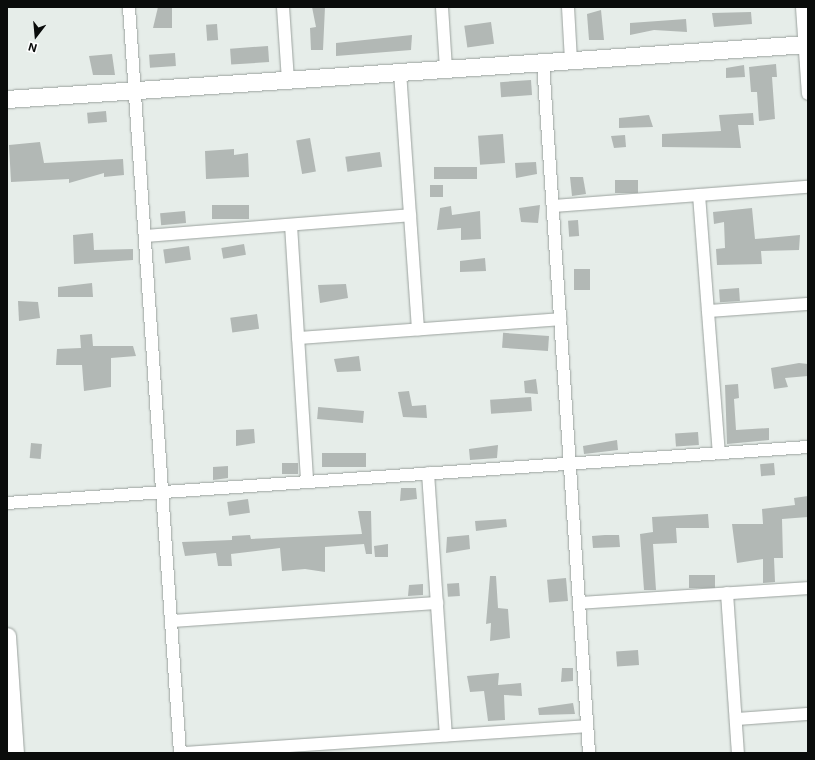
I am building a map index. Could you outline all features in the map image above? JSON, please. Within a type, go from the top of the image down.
[{"type":"street","points":[[129,7],[180,753]]},
{"type":"street","points":[[283,7],[288,80]]},
{"type":"street","points":[[442,7],[446,69]]},
{"type":"street","points":[[568,7],[572,60]]},
{"type":"street","points":[[802,7],[806,44],[808,94]]},
{"type":"street","points":[[7,99],[806,44]]},
{"type":"street","points":[[543,62],[589,753]]},
{"type":"street","points":[[400,72],[418,329]]},
{"type":"street","points":[[553,206],[808,187]]},
{"type":"street","points":[[699,195],[719,453]]},
{"type":"street","points":[[144,236],[410,215]]},
{"type":"street","points":[[291,224],[307,482]]},
{"type":"street","points":[[708,311],[808,304]]},
{"type":"street","points":[[298,338],[560,319]]},
{"type":"street","points":[[7,503],[808,446]]},
{"type":"street","points":[[428,473],[446,735]]},
{"type":"street","points":[[579,603],[808,588]]},
{"type":"street","points":[[727,593],[738,753]]},
{"type":"street","points":[[171,622],[437,603]]},
{"type":"street","points":[[7,636],[12,746]]},
{"type":"street","points":[[736,719],[808,714]]},
{"type":"street","points":[[183,753],[305,749],[446,735],[587,726]]},
{"type":"building","points":[[158,7],[172,7],[172,28],[153,28]]},
{"type":"building","points":[[312,7],[325,7],[323,50],[311,50],[310,28],[316,27]]},
{"type":"building","points":[[601,10],[604,40],[589,40],[587,14]]},
{"type":"building","points":[[751,12],[752,24],[714,27],[712,13]]},
{"type":"building","points":[[686,19],[687,32],[654,30],[630,35],[630,23]]},
{"type":"building","points":[[491,22],[494,44],[467,48],[464,26]]},
{"type":"building","points":[[217,24],[218,40],[207,41],[206,25]]},
{"type":"building","points":[[412,35],[411,50],[336,56],[336,43]]},
{"type":"building","points":[[268,46],[269,62],[231,65],[230,49]]},
{"type":"building","points":[[175,53],[176,66],[150,68],[149,55]]},
{"type":"building","points":[[112,54],[115,75],[93,75],[89,56]]},
{"type":"building","points":[[776,64],[777,77],[772,77],[775,119],[759,121],[757,92],[751,92],[749,67]]},
{"type":"building","points":[[744,65],[745,77],[726,78],[726,68]]},
{"type":"building","points":[[531,80],[532,95],[501,97],[500,82]]},
{"type":"building","points":[[106,111],[107,122],[88,124],[87,113]]},
{"type":"building","points":[[753,113],[754,125],[738,125],[741,148],[662,147],[662,134],[721,131],[719,115]]},
{"type":"building","points":[[649,115],[653,127],[619,128],[619,118]]},
{"type":"building","points":[[503,134],[505,163],[480,165],[478,136]]},
{"type":"building","points":[[625,135],[626,147],[614,148],[611,136]]},
{"type":"building","points":[[310,138],[316,171],[302,174],[296,140]]},
{"type":"building","points":[[40,142],[44,163],[123,159],[124,175],[104,177],[104,173],[69,183],[69,179],[11,182],[9,145]]},
{"type":"building","points":[[234,149],[234,155],[248,153],[249,177],[206,179],[205,151]]},
{"type":"building","points":[[380,152],[382,167],[347,172],[345,157]]},
{"type":"building","points":[[536,162],[537,174],[516,178],[515,163]]},
{"type":"building","points":[[434,167],[477,167],[477,179],[434,179]]},
{"type":"building","points":[[570,177],[583,177],[586,194],[572,196]]},
{"type":"building","points":[[615,180],[638,180],[638,193],[615,193]]},
{"type":"building","points":[[430,185],[443,185],[443,197],[430,197]]},
{"type":"building","points":[[212,205],[249,205],[249,219],[212,219]]},
{"type":"building","points":[[540,205],[538,223],[521,222],[519,208]]},
{"type":"building","points":[[451,206],[452,215],[480,211],[481,239],[461,240],[461,228],[437,230],[440,208]]},
{"type":"building","points":[[752,208],[755,239],[800,235],[799,250],[761,251],[762,264],[717,265],[716,249],[725,248],[724,222],[714,224],[713,212]]},
{"type":"building","points":[[185,211],[186,223],[161,225],[160,213]]},
{"type":"building","points":[[578,220],[579,236],[569,237],[568,221]]},
{"type":"building","points":[[93,233],[94,250],[133,249],[133,260],[74,264],[73,235]]},
{"type":"building","points":[[244,244],[246,255],[223,259],[221,248]]},
{"type":"building","points":[[189,246],[191,260],[165,263],[163,250]]},
{"type":"building","points":[[485,258],[486,271],[460,272],[460,261]]},
{"type":"building","points":[[574,269],[590,269],[590,290],[574,290]]},
{"type":"building","points":[[92,283],[93,297],[58,297],[58,287]]},
{"type":"building","points":[[346,284],[348,298],[320,303],[318,285]]},
{"type":"building","points":[[739,288],[740,301],[720,302],[719,289]]},
{"type":"building","points":[[18,301],[38,302],[40,318],[19,321]]},
{"type":"building","points":[[257,314],[259,329],[232,333],[230,318]]},
{"type":"building","points":[[503,333],[549,336],[548,351],[502,348]]},
{"type":"building","points":[[92,334],[93,346],[133,346],[136,356],[111,358],[111,387],[84,391],[82,365],[56,365],[57,349],[81,348],[80,335]]},
{"type":"building","points":[[359,356],[361,371],[337,372],[334,359]]},
{"type":"building","points":[[799,363],[808,364],[808,376],[785,378],[788,387],[774,389],[771,368]]},
{"type":"building","points":[[536,379],[538,394],[525,393],[524,381]]},
{"type":"building","points":[[738,384],[739,398],[734,399],[736,430],[769,428],[769,440],[727,444],[725,385]]},
{"type":"building","points":[[409,391],[412,406],[426,405],[427,418],[403,417],[398,392]]},
{"type":"building","points":[[531,397],[532,411],[491,414],[490,400]]},
{"type":"building","points":[[318,407],[364,411],[363,423],[317,419]]},
{"type":"building","points":[[254,429],[255,443],[236,446],[236,430]]},
{"type":"building","points":[[698,432],[699,445],[676,447],[675,434]]},
{"type":"building","points":[[617,440],[618,450],[584,454],[583,446]]},
{"type":"building","points":[[31,443],[42,444],[41,459],[30,458]]},
{"type":"building","points":[[498,445],[497,458],[470,460],[469,449]]},
{"type":"building","points":[[322,453],[366,453],[366,467],[322,467]]},
{"type":"building","points":[[282,463],[298,463],[298,474],[282,474]]},
{"type":"building","points":[[774,463],[775,475],[761,476],[760,464]]},
{"type":"building","points":[[228,466],[228,478],[213,480],[213,467]]},
{"type":"building","points":[[401,488],[416,488],[417,499],[400,501]]},
{"type":"building","points":[[808,496],[808,517],[782,519],[783,558],[774,558],[775,582],[763,583],[763,559],[737,563],[732,524],[763,524],[762,509],[795,505],[794,498]]},
{"type":"building","points":[[248,499],[250,513],[229,516],[227,502]]},
{"type":"building","points":[[358,511],[371,511],[372,554],[366,554],[364,544],[325,547],[325,572],[305,569],[282,571],[280,548],[231,554],[232,566],[218,566],[216,553],[185,556],[182,542],[232,540],[232,536],[250,535],[251,539],[362,534]]},
{"type":"building","points":[[708,514],[709,528],[676,528],[677,543],[653,544],[656,590],[644,590],[640,534],[653,532],[652,517]]},
{"type":"building","points":[[506,519],[507,527],[476,531],[475,521]]},
{"type":"building","points":[[469,535],[470,549],[446,553],[447,537]]},
{"type":"building","points":[[619,535],[620,547],[593,548],[592,536]]},
{"type":"building","points":[[388,544],[388,557],[375,557],[374,546]]},
{"type":"building","points":[[689,575],[715,575],[715,588],[689,588]]},
{"type":"building","points":[[490,576],[496,576],[498,608],[508,609],[510,638],[490,641],[491,623],[486,624]]},
{"type":"building","points":[[566,578],[568,601],[549,603],[547,580]]},
{"type":"building","points":[[459,583],[460,596],[448,597],[447,584]]},
{"type":"building","points":[[423,584],[423,595],[408,596],[409,585]]},
{"type":"building","points":[[638,650],[639,665],[617,666],[616,652]]},
{"type":"building","points":[[562,668],[573,668],[573,681],[561,682]]},
{"type":"building","points":[[499,673],[498,685],[521,683],[522,696],[504,695],[505,720],[488,721],[484,691],[470,692],[467,676]]},
{"type":"building","points":[[573,703],[575,714],[539,715],[538,708]]}]
